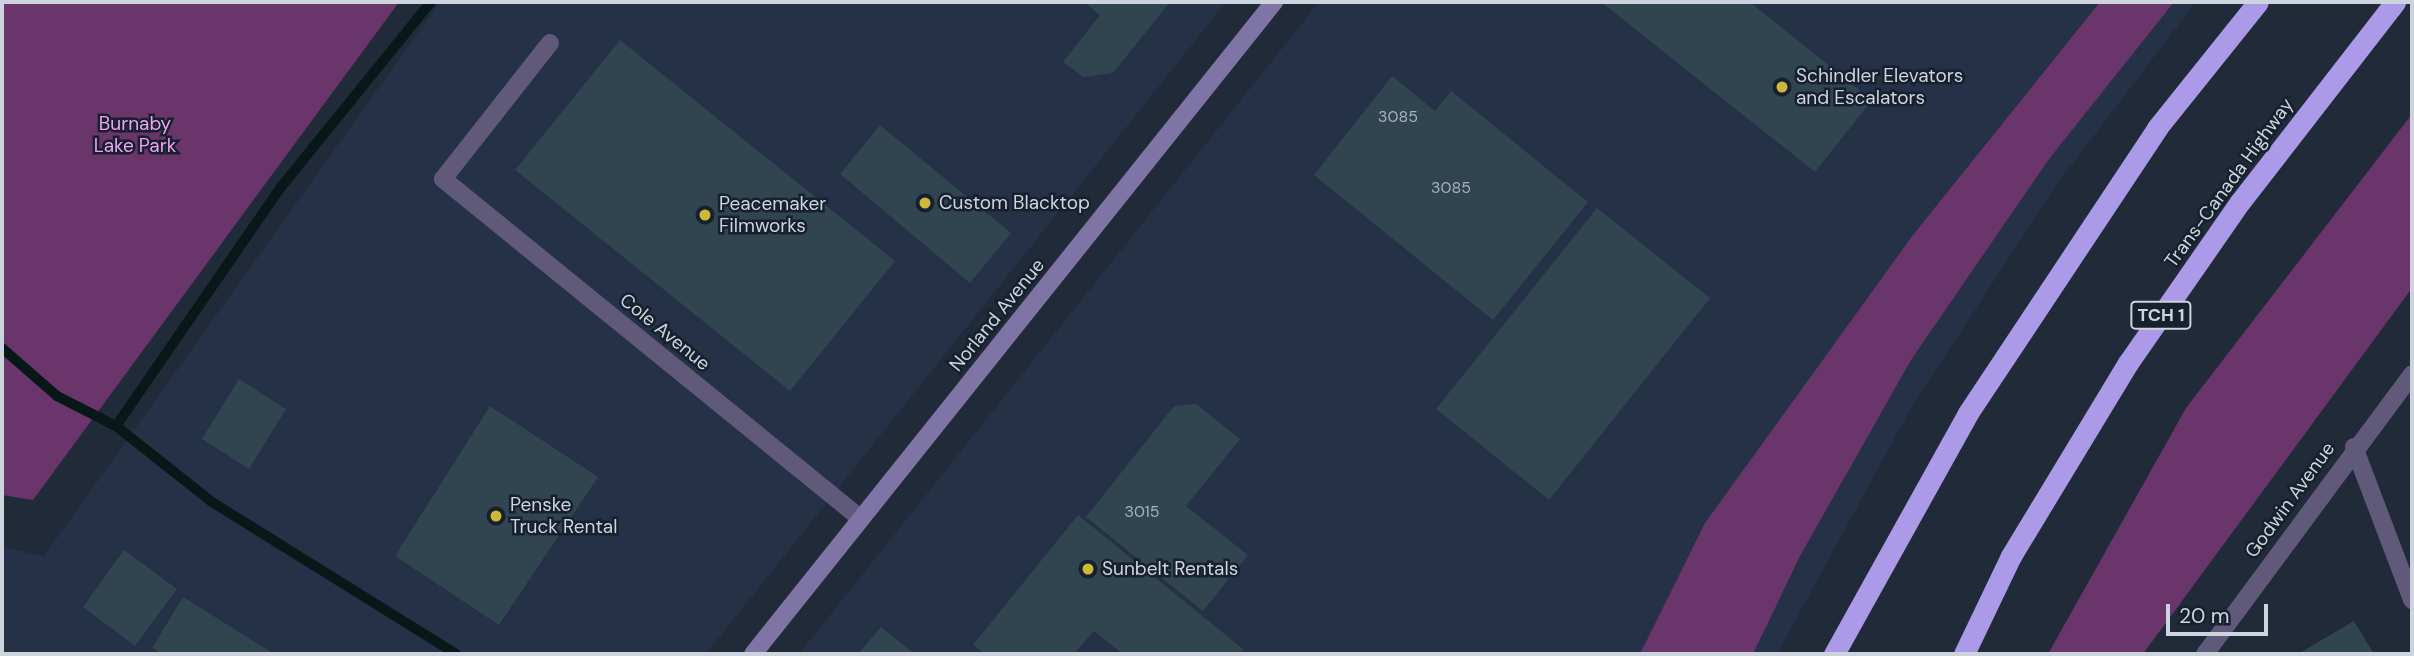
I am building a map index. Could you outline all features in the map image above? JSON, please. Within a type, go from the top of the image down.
[{"type":"highway","points":[[1834,654],[1968,413],[2157,128],[2258,2]]},
{"type":"highway","name":"Trans-Canada Highway","points":[[1964,654],[2011,556],[2127,363],[2240,202],[2395,2]]},
{"type":"street","name":"Norland Avenue","points":[[753,654],[1274,2]]},
{"type":"street","name":"Cole Avenue","points":[[550,43],[443,179],[860,518]]},
{"type":"street","name":"Godwin Avenue","points":[[2205,654],[2354,447],[2412,374]]},
{"type":"street","points":[[2354,447],[2412,600]]},
{"type":"shaded area","points":[[440,2],[1226,2],[706,654],[2,654],[2,547],[44,556]]},
{"type":"shaded area","points":[[1319,2],[2196,2],[2057,184],[1911,408],[1777,654],[799,654]]},
{"type":"green space","name":"Burnaby Lake Park","points":[[2,2],[399,2],[33,500],[2,495]]},
{"type":"green space","points":[[2100,2],[2174,2],[2049,159],[1911,360],[1800,556],[1753,654],[1640,654],[1705,523],[1913,235]]},
{"type":"green space","points":[[2412,114],[2412,288],[2143,654],[2048,654],[2186,408]]},
{"type":"building","points":[[1084,2],[1170,2],[1113,73],[1083,77],[1063,62],[1100,15]]},
{"type":"building","name":"Schindler Elevators and Escalators","points":[[1601,2],[1750,2],[1872,100],[1815,172]]},
{"type":"building","name":"Peacemaker Filmworks","points":[[620,40],[895,261],[790,391],[515,170]]},
{"type":"building","points":[[1392,76],[1435,111],[1451,91],[1588,202],[1493,320],[1314,175]]},
{"type":"building","name":"Custom Blacktop","points":[[880,125],[1011,233],[970,283],[840,174]]},
{"type":"building","points":[[1597,208],[1710,298],[1549,500],[1436,409]]},
{"type":"building","points":[[239,379],[286,409],[249,469],[202,439]]},
{"type":"building","points":[[1196,404],[1240,439],[1186,506],[1248,555],[1203,611],[1086,517],[1174,406]]},
{"type":"building","name":"Penske Truck Rental","points":[[490,406],[598,477],[499,625],[395,556]]},
{"type":"building","name":"Sunbelt Rentals","points":[[1078,515],[1243,649],[1239,654],[1123,654],[1094,631],[1074,654],[985,654],[973,645]]},
{"type":"building","points":[[124,550],[177,589],[135,646],[83,607]]},
{"type":"building","points":[[183,597],[274,654],[162,654],[152,648]]},
{"type":"building","points":[[2354,621],[2374,654],[2298,654]]},
{"type":"building","points":[[881,627],[915,654],[858,654]]},
{"type":"waterway","points":[[116,426],[281,187],[431,2]]},
{"type":"waterway","points":[[2,348],[57,396],[116,426],[212,502],[456,654]]},
{"type":"place","name":"Schindler Elevators and Escalators","points":[[1782,87]]},
{"type":"place","name":"Custom Blacktop","points":[[925,203]]},
{"type":"place","name":"Peacemaker Filmworks","points":[[705,215]]},
{"type":"place","name":"Penske Truck Rental","points":[[496,516]]},
{"type":"place","name":"Sunbelt Rentals","points":[[1088,569]]}]
